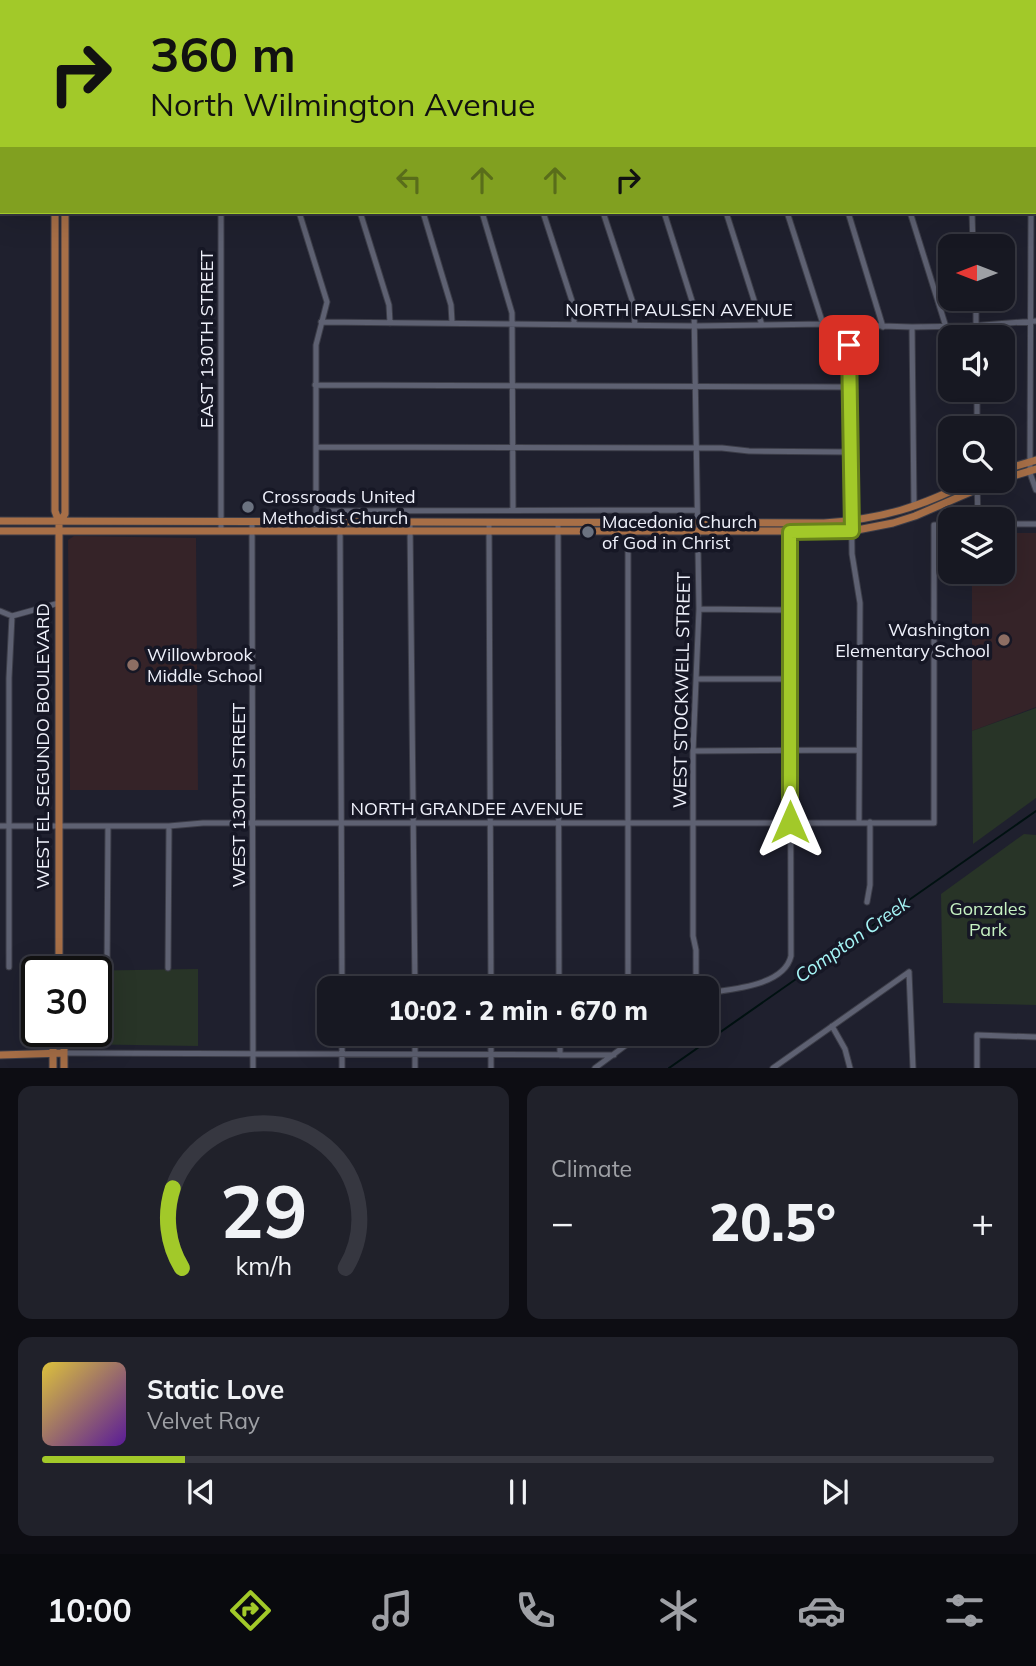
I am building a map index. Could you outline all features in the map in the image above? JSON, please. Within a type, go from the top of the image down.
[{"type":"main road","points":[[55,214],[54,471],[55,514],[60,522]]},
{"type":"main road","points":[[60,522],[65,514],[65,214]]},
{"type":"main road","points":[[1015,468],[1033,465]]},
{"type":"main road","points":[[1015,473],[1033,465]]},
{"type":"main road","points":[[317,527],[340,522],[489,532],[628,522],[851,521],[914,507],[951,493]]},
{"type":"main road","points":[[0,531],[221,531],[252,527],[317,527],[340,531],[489,522],[628,531],[852,531],[915,516],[951,503],[964,493]]},
{"type":"main road","points":[[0,522],[221,522],[252,527]]},
{"type":"main road","name":"WEST EL SEGUNDO BOULEVARD","points":[[59,956],[60,522]]},
{"type":"main road","points":[[53,1068],[54,1047]]},
{"type":"main road","points":[[64,1047],[64,1068]]},
{"type":"main road","points":[[0,1055],[64,1053]]},
{"type":"street","name":"EAST 130TH STREET","points":[[221,214],[221,522]]},
{"type":"street","points":[[300,214],[327,302],[316,345],[317,527]]},
{"type":"street","points":[[360,214],[389,305],[390,323]]},
{"type":"street","points":[[424,214],[451,305],[452,322]]},
{"type":"street","points":[[483,214],[513,323],[513,510]]},
{"type":"street","points":[[544,214],[574,307],[575,324]]},
{"type":"street","points":[[605,214],[633,303],[635,325]]},
{"type":"street","name":"WEST STOCKWELL STREET","points":[[665,214],[694,307],[699,609],[693,751],[693,936],[696,976]]},
{"type":"street","points":[[727,214],[762,325]]},
{"type":"street","points":[[788,214],[823,324]]},
{"type":"street","points":[[849,214],[883,327]]},
{"type":"street","points":[[911,214],[945,325]]},
{"type":"street","points":[[972,214],[973,234]]},
{"type":"street","points":[[1031,214],[1034,321],[1033,465],[1036,490]]},
{"type":"street","points":[[976,312],[976,324]]},
{"type":"street","name":"NORTH PAULSEN AVENUE","points":[[966,325],[1034,321]]},
{"type":"street","name":"NORTH PAULSEN AVENUE","points":[[321,322],[938,327]]},
{"type":"street","points":[[849,325],[852,554],[860,603],[859,822]]},
{"type":"street","points":[[912,327],[915,516]]},
{"type":"street","points":[[315,385],[849,387]]},
{"type":"street","points":[[316,447],[850,452]]},
{"type":"street","points":[[316,511],[696,510]]},
{"type":"street","points":[[221,522],[221,531]]},
{"type":"street","points":[[340,522],[342,976]]},
{"type":"street","points":[[489,522],[491,976]]},
{"type":"street","points":[[628,522],[628,976]]},
{"type":"street","points":[[719,991],[758,984],[779,974],[789,963],[790,523]]},
{"type":"street","points":[[1015,524],[1036,524]]},
{"type":"street","name":"NORTH GRANDEE AVENUE","points":[[0,826],[628,822],[934,824],[934,525],[938,525]]},
{"type":"street","name":"WEST 130TH STREET","points":[[252,527],[253,1068]]},
{"type":"street","points":[[410,527],[415,976]]},
{"type":"street","points":[[558,527],[559,976]]},
{"type":"street","points":[[0,611],[12,616],[59,603]]},
{"type":"street","points":[[699,609],[790,610]]},
{"type":"street","points":[[9,967],[9,678],[12,616]]},
{"type":"street","points":[[0,678],[9,678]]},
{"type":"street","points":[[698,679],[791,679]]},
{"type":"street","points":[[693,751],[859,750]]},
{"type":"street","points":[[867,902],[870,885],[870,822]]},
{"type":"street","points":[[107,956],[108,826]]},
{"type":"street","points":[[168,968],[169,826]]},
{"type":"street","points":[[773,1068],[909,972],[913,1068]]},
{"type":"street","points":[[832,1026],[845,1049],[849,1068]]},
{"type":"street","points":[[977,1068],[977,1035],[1036,1037]]},
{"type":"street","points":[[342,1046],[342,1068]]},
{"type":"street","points":[[415,1046],[415,1068]]},
{"type":"street","points":[[491,1046],[491,1068]]},
{"type":"street","points":[[560,1046],[560,1055]]},
{"type":"street","points":[[595,1068],[625,1046]]},
{"type":"street","points":[[64,1053],[614,1055]]},
{"type":"shaded area","name":"Washington Elementary School","points":[[1015,533],[1036,533],[1036,707],[972,731],[972,584],[1015,584]]},
{"type":"shaded area","name":"Willowbrook Middle School","points":[[74,536],[196,538],[198,790],[70,790],[68,540]]},
{"type":"green space","points":[[1036,708],[1036,798],[973,844],[972,731]]},
{"type":"green space","name":"Gonzales Park","points":[[1024,834],[1036,835],[1036,1005],[943,1003],[941,894]]},
{"type":"green space","points":[[198,969],[198,1046],[112,1045],[112,970]]},
{"type":"waterway","name":"Compton Creek","points":[[669,1068],[1036,811]]},
{"type":"place","name":"Crossroads United Methodist Church","points":[[248,507]]},
{"type":"place","name":"Macedonia Church of God in Christ","points":[[588,532]]},
{"type":"place","name":"Washington Elementary School","points":[[1004,640]]},
{"type":"place","name":"Willowbrook Middle School","points":[[133,665]]},
{"type":"route","points":[[790,822],[790,532],[852,531],[849,345]]}]
